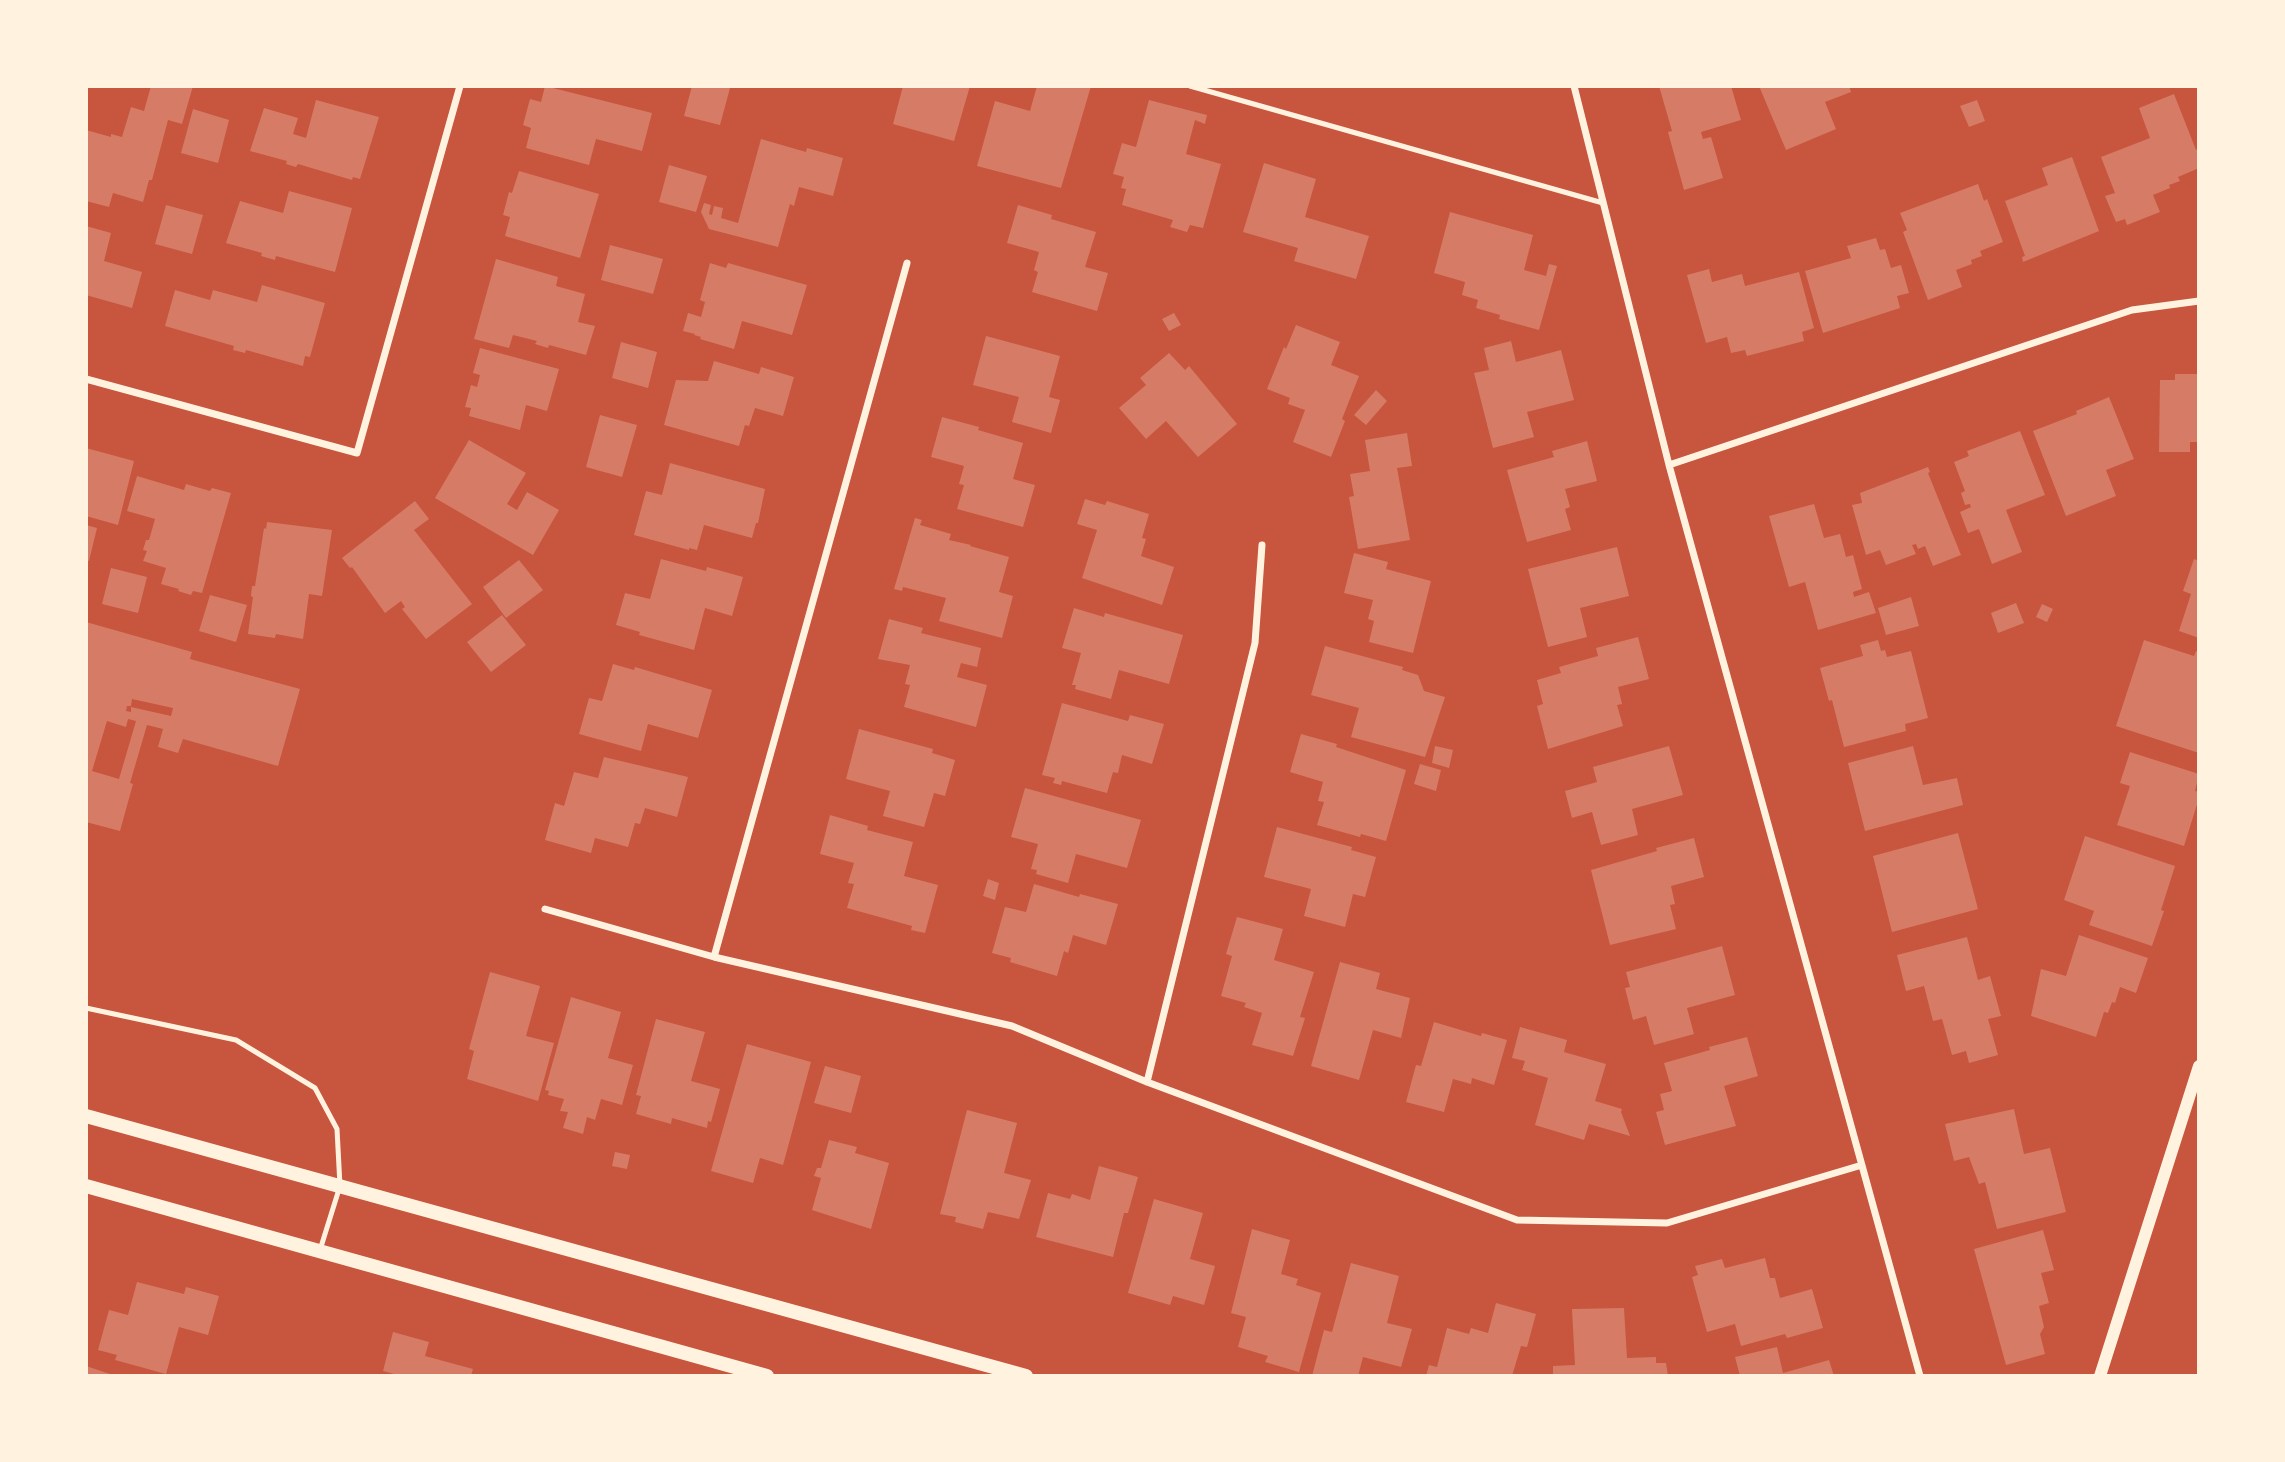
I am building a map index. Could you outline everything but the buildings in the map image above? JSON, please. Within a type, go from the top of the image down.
[{"type":"main road","points":[[86,1116],[1026,1376]]},
{"type":"main road","points":[[86,1186],[767,1376]]},
{"type":"street","points":[[86,379],[357,453],[460,86]]},
{"type":"street","points":[[1574,86],[1669,465],[1920,1376]]},
{"type":"street","points":[[713,957],[907,262]]},
{"type":"street","points":[[1669,465],[2133,310],[2199,301]]},
{"type":"street","points":[[1147,1082],[1255,643],[1262,545]]},
{"type":"street","points":[[545,909],[713,957],[1012,1026],[1147,1082],[1517,1220],[1667,1223],[1863,1165]]},
{"type":"street","points":[[2100,1376],[2199,1066]]},
{"type":"lane","points":[[1190,86],[1603,203]]},
{"type":"lane","points":[[86,1008],[236,1040],[315,1088],[337,1129],[340,1186],[320,1252]]}]
